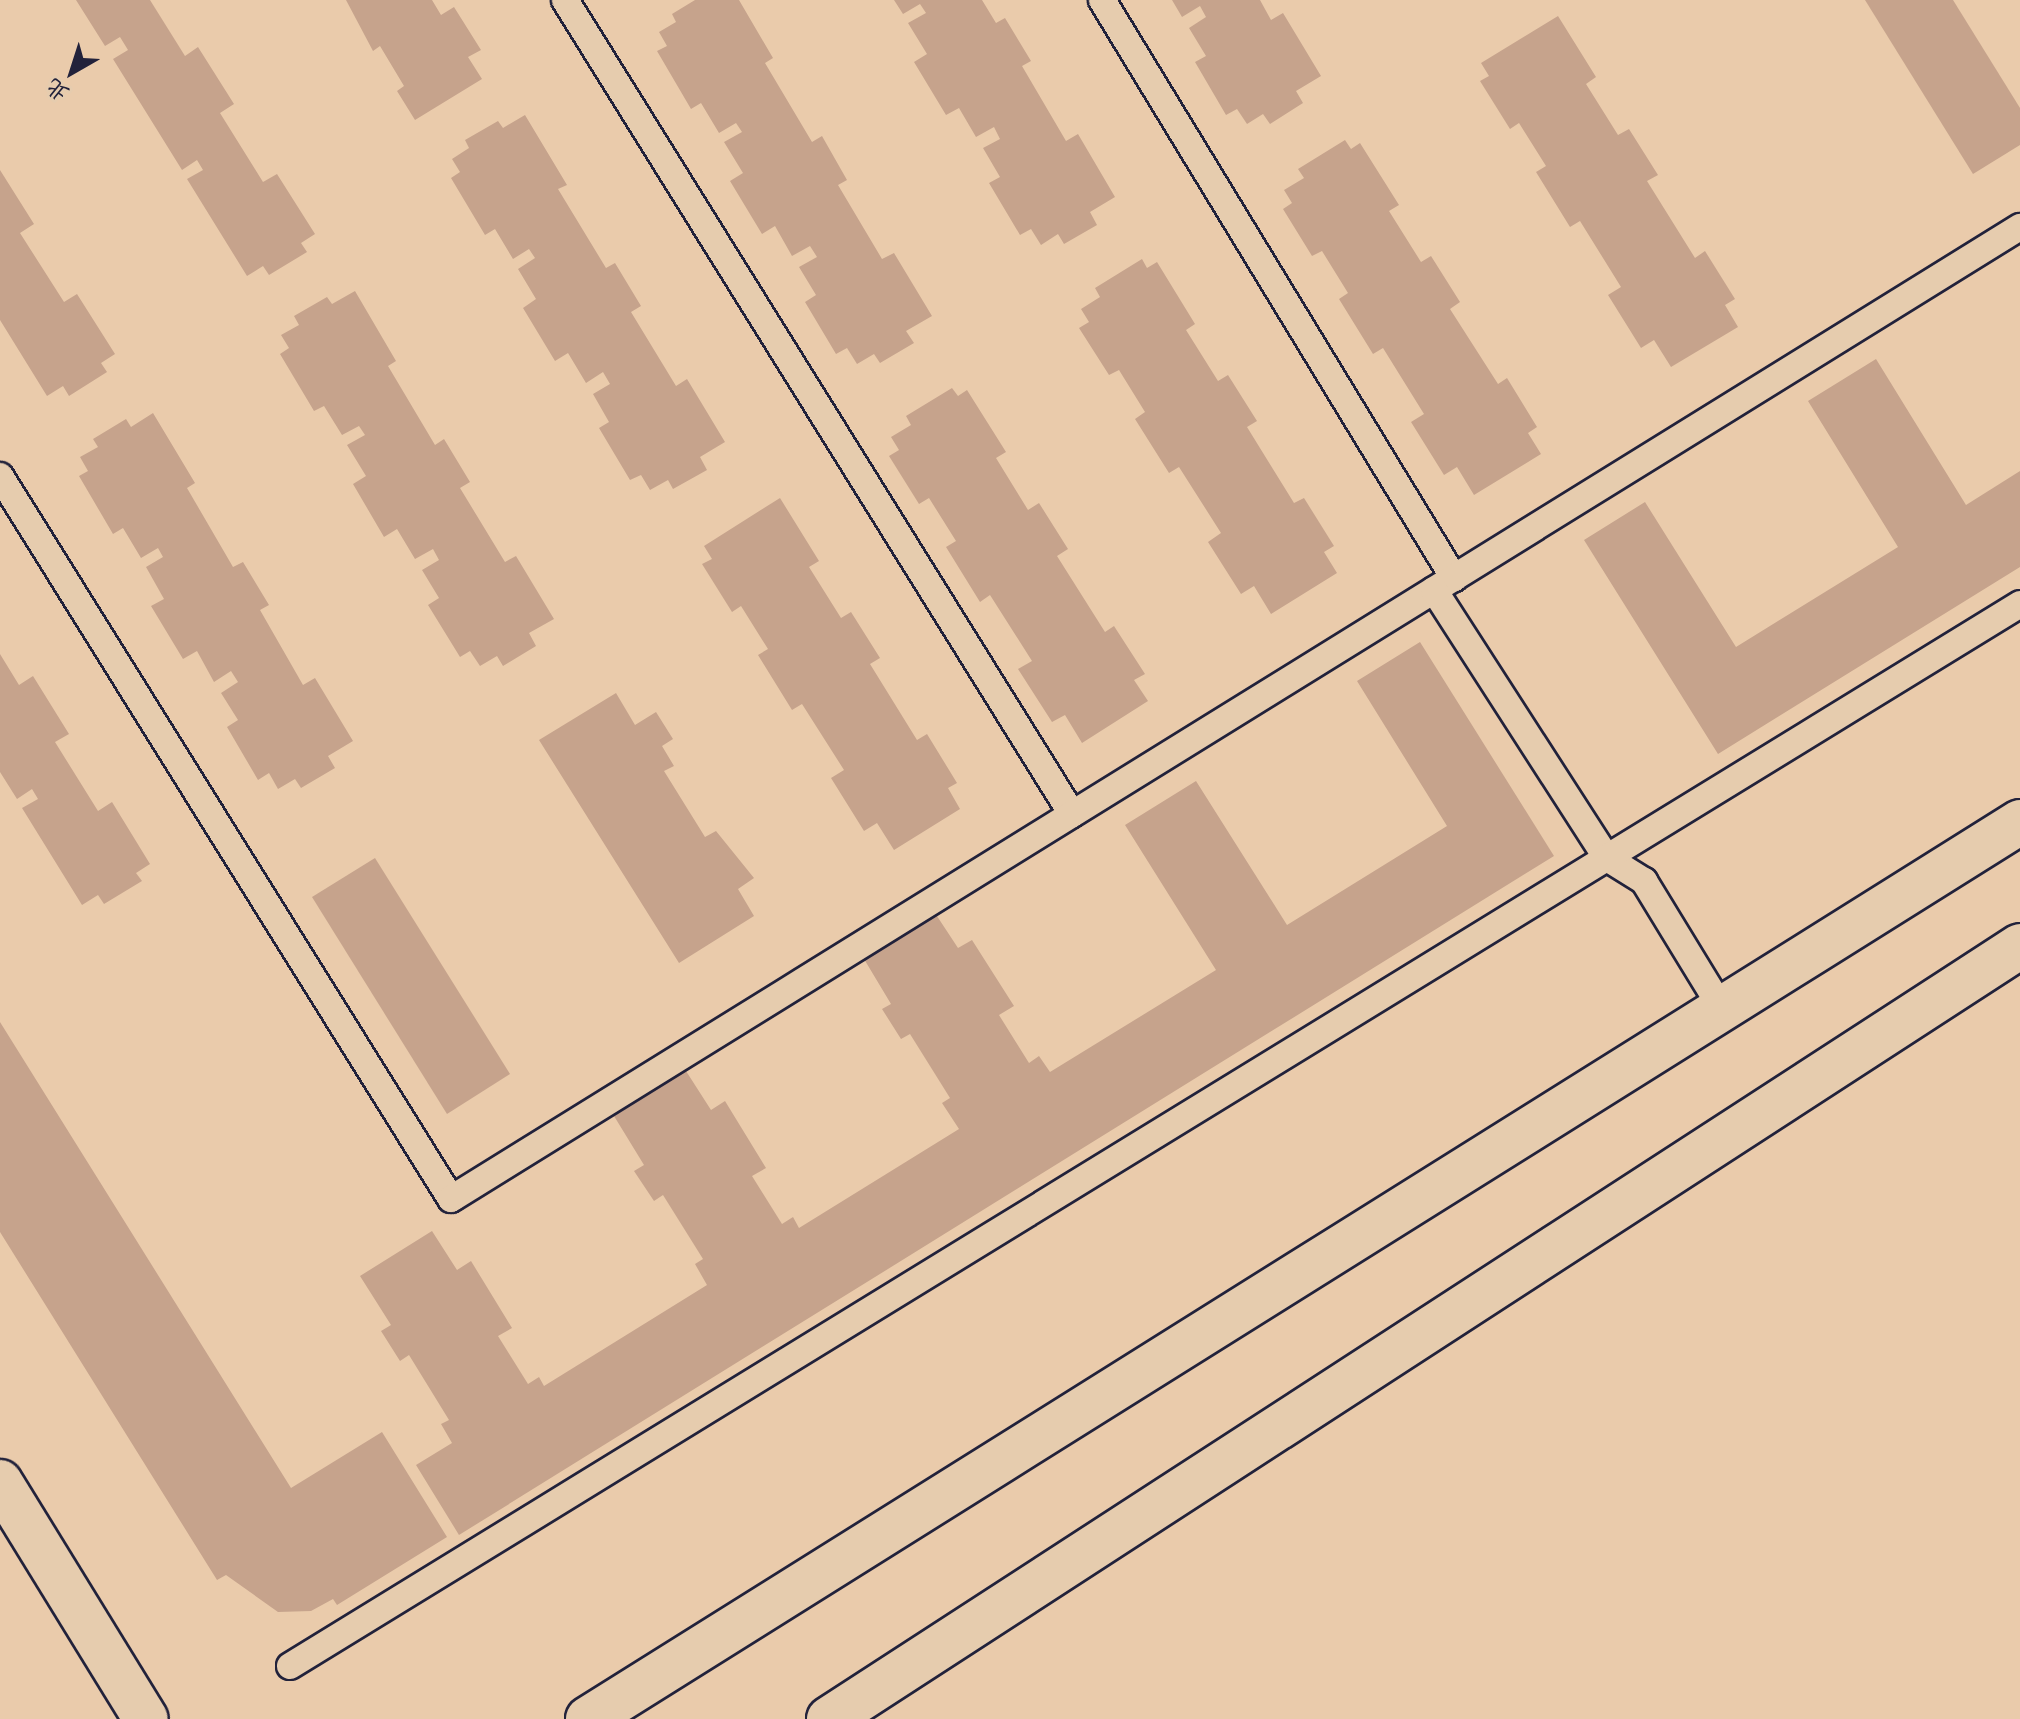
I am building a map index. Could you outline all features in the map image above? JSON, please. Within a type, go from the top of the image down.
[{"type":"main road","points":[[588,1719],[2020,822]]},
{"type":"main road","points":[[829,1719],[2020,946]]},
{"type":"main road","points":[[0,1482],[146,1719]]},
{"type":"lane","points":[[565,0],[1072,814]]},
{"type":"lane","points":[[1102,0],[1607,858],[1644,881],[1722,1009]]},
{"type":"lane","points":[[0,476],[451,1199],[2020,227]]},
{"type":"lane","points":[[290,1666],[2020,604]]},
{"type":"building","points":[[76,0],[150,0],[185,56],[198,47],[234,104],[220,113],[263,182],[277,174],[315,234],[301,243],[307,252],[269,275],[263,266],[247,276],[187,179],[203,170],[197,160],[182,170],[113,59],[128,50],[120,37],[105,46]]},
{"type":"building","points":[[346,0],[432,0],[441,15],[454,7],[481,50],[468,57],[482,79],[415,120],[397,91],[404,86],[380,46],[373,51]]},
{"type":"building","points":[[695,0],[739,0],[773,58],[765,63],[812,142],[822,136],[847,180],[838,185],[882,259],[894,253],[932,316],[906,331],[914,343],[880,363],[874,354],[857,364],[847,348],[836,354],[805,302],[816,295],[799,267],[817,257],[810,246],[792,256],[775,226],[762,234],[730,181],[743,173],[724,142],[742,132],[736,123],[719,133],[701,103],[691,109],[657,51],[667,46],[659,32],[676,22],[672,14]]},
{"type":"building","points":[[894,0],[982,0],[996,23],[1005,18],[1031,61],[1022,66],[1066,141],[1078,134],[1115,197],[1090,212],[1097,225],[1064,244],[1058,234],[1041,245],[1031,229],[1020,235],[989,183],[1000,177],[983,148],[1000,139],[994,127],[976,137],[959,108],[946,115],[914,62],[927,54],[908,23],[926,13],[920,4],[903,14]]},
{"type":"building","points":[[1172,0],[1260,0],[1271,20],[1283,13],[1321,76],[1296,91],[1303,103],[1270,124],[1263,114],[1247,124],[1237,109],[1226,115],[1195,62],[1206,56],[1189,28],[1206,17],[1200,6],[1182,17]]},
{"type":"building","points":[[1865,0],[1953,0],[2020,108],[2020,145],[1973,174]]},
{"type":"building","points":[[1558,16],[1596,77],[1586,84],[1618,135],[1629,129],[1658,175],[1647,181],[1695,258],[1705,251],[1735,299],[1725,305],[1738,327],[1671,367],[1654,340],[1641,348],[1608,295],[1621,287],[1580,221],[1570,227],[1536,172],[1546,166],[1519,123],[1510,129],[1480,81],[1489,76],[1481,63]]},
{"type":"building","points":[[525,115],[567,185],[558,189],[606,268],[615,263],[641,306],[631,312],[676,386],[687,379],[725,442],[700,457],[707,470],[673,489],[668,480],[650,490],[641,475],[630,480],[599,428],[609,422],[593,394],[610,384],[603,372],[586,383],[568,353],[555,361],[523,308],[536,299],[518,269],[535,258],[529,249],[513,259],[495,229],[485,235],[451,178],[460,172],[452,159],[469,148],[465,140],[498,121],[503,128]]},
{"type":"building","points":[[1345,140],[1351,149],[1360,143],[1399,205],[1389,211],[1421,262],[1431,256],[1460,302],[1450,309],[1498,384],[1507,378],[1537,427],[1528,433],[1541,454],[1474,495],[1457,467],[1444,475],[1411,422],[1424,414],[1383,348],[1373,354],[1339,299],[1348,293],[1322,251],[1312,256],[1283,209],[1292,203],[1284,190],[1304,178],[1298,169]]},
{"type":"building","points":[[0,170],[34,224],[20,233],[64,302],[77,294],[115,354],[101,363],[107,372],[69,396],[63,386],[47,396],[0,320]]},
{"type":"building","points":[[1142,259],[1147,268],[1157,262],[1195,324],[1186,330],[1218,381],[1228,375],[1257,421],[1247,427],[1294,503],[1304,498],[1334,546],[1324,552],[1337,573],[1271,614],[1254,586],[1241,594],[1208,542],[1221,533],[1179,467],[1169,473],[1135,419],[1145,412],[1119,370],[1109,375],[1079,328],[1089,322],[1081,309],[1100,297],[1095,288]]},
{"type":"building","points":[[355,291],[396,361],[388,366],[435,445],[444,439],[470,482],[460,488],[505,562],[516,556],[554,619],[529,633],[536,646],[503,666],[497,656],[480,666],[470,651],[460,657],[428,605],[439,598],[422,570],[439,560],[433,549],[415,559],[397,529],[384,537],[353,484],[366,476],[347,445],[365,435],[359,426],[342,435],[324,406],[314,411],[280,354],[289,348],[281,335],[299,325],[294,316],[327,297],[332,304]]},
{"type":"building","points":[[1876,359],[1966,505],[2020,471],[2020,567],[1718,754],[1584,540],[1645,502],[1736,647],[1898,547],[1808,401]]},
{"type":"building","points":[[952,388],[958,396],[967,390],[1006,452],[996,458],[1028,510],[1039,503],[1068,549],[1057,556],[1105,632],[1114,626],[1145,674],[1134,680],[1148,701],[1082,743],[1065,715],[1052,722],[1018,669],[1032,661],[990,595],[980,602],[946,547],[956,541],[929,498],[919,504],[889,456],[899,450],[891,437],[911,425],[906,416]]},
{"type":"building","points":[[153,413],[195,483],[187,488],[233,567],[243,562],[269,605],[260,610],[303,685],[315,678],[353,741],[328,756],[335,768],[301,788],[295,779],[278,789],[269,773],[258,780],[227,727],[238,720],[221,693],[238,682],[231,671],[214,682],[197,651],[183,659],[151,606],[164,599],[146,567],[163,557],[158,548],[141,558],[123,528],[113,534],[79,476],[88,471],[80,457],[98,447],[93,439],[126,419],[131,427]]},
{"type":"building","points":[[780,498],[819,561],[809,567],[841,618],[851,612],[880,658],[870,664],[917,740],[927,734],[957,783],[948,788],[960,809],[894,850],[877,823],[864,831],[831,778],[844,770],[802,704],[792,710],[758,655],[768,649],[741,606],[732,612],[702,564],[712,559],[704,546]]},
{"type":"building","points":[[1420,642],[1554,856],[459,1535],[416,1465],[452,1443],[441,1424],[449,1420],[409,1355],[400,1361],[381,1331],[391,1325],[360,1276],[432,1231],[457,1270],[471,1261],[512,1328],[498,1336],[528,1384],[539,1377],[544,1386],[707,1285],[695,1264],[703,1259],[663,1195],[654,1201],[634,1171],[644,1165],[614,1116],[686,1071],[711,1110],[725,1101],[766,1168],[752,1176],[782,1224],[793,1217],[799,1228],[959,1129],[942,1103],[950,1098],[910,1034],[901,1039],[882,1009],[891,1004],[861,954],[933,910],[958,948],[972,940],[1014,1006],[999,1015],[1029,1063],[1039,1056],[1050,1072],[1216,970],[1125,825],[1196,781],[1287,925],[1447,826],[1357,681]]},
{"type":"building","points":[[0,654],[19,685],[33,676],[69,734],[55,742],[98,811],[112,802],[150,864],[136,873],[142,881],[104,904],[98,895],[82,905],[22,808],[38,799],[32,789],[17,799],[0,772]]},
{"type":"building","points":[[616,693],[635,725],[656,712],[673,739],[662,746],[674,766],[664,771],[705,837],[716,831],[754,878],[738,889],[754,916],[679,963],[539,740]]},
{"type":"building","points":[[375,858],[510,1074],[447,1114],[312,897]]},
{"type":"building","points":[[0,1022],[291,1488],[382,1432],[447,1537],[337,1605],[333,1599],[311,1611],[278,1612],[226,1575],[217,1580],[0,1232]]}]
